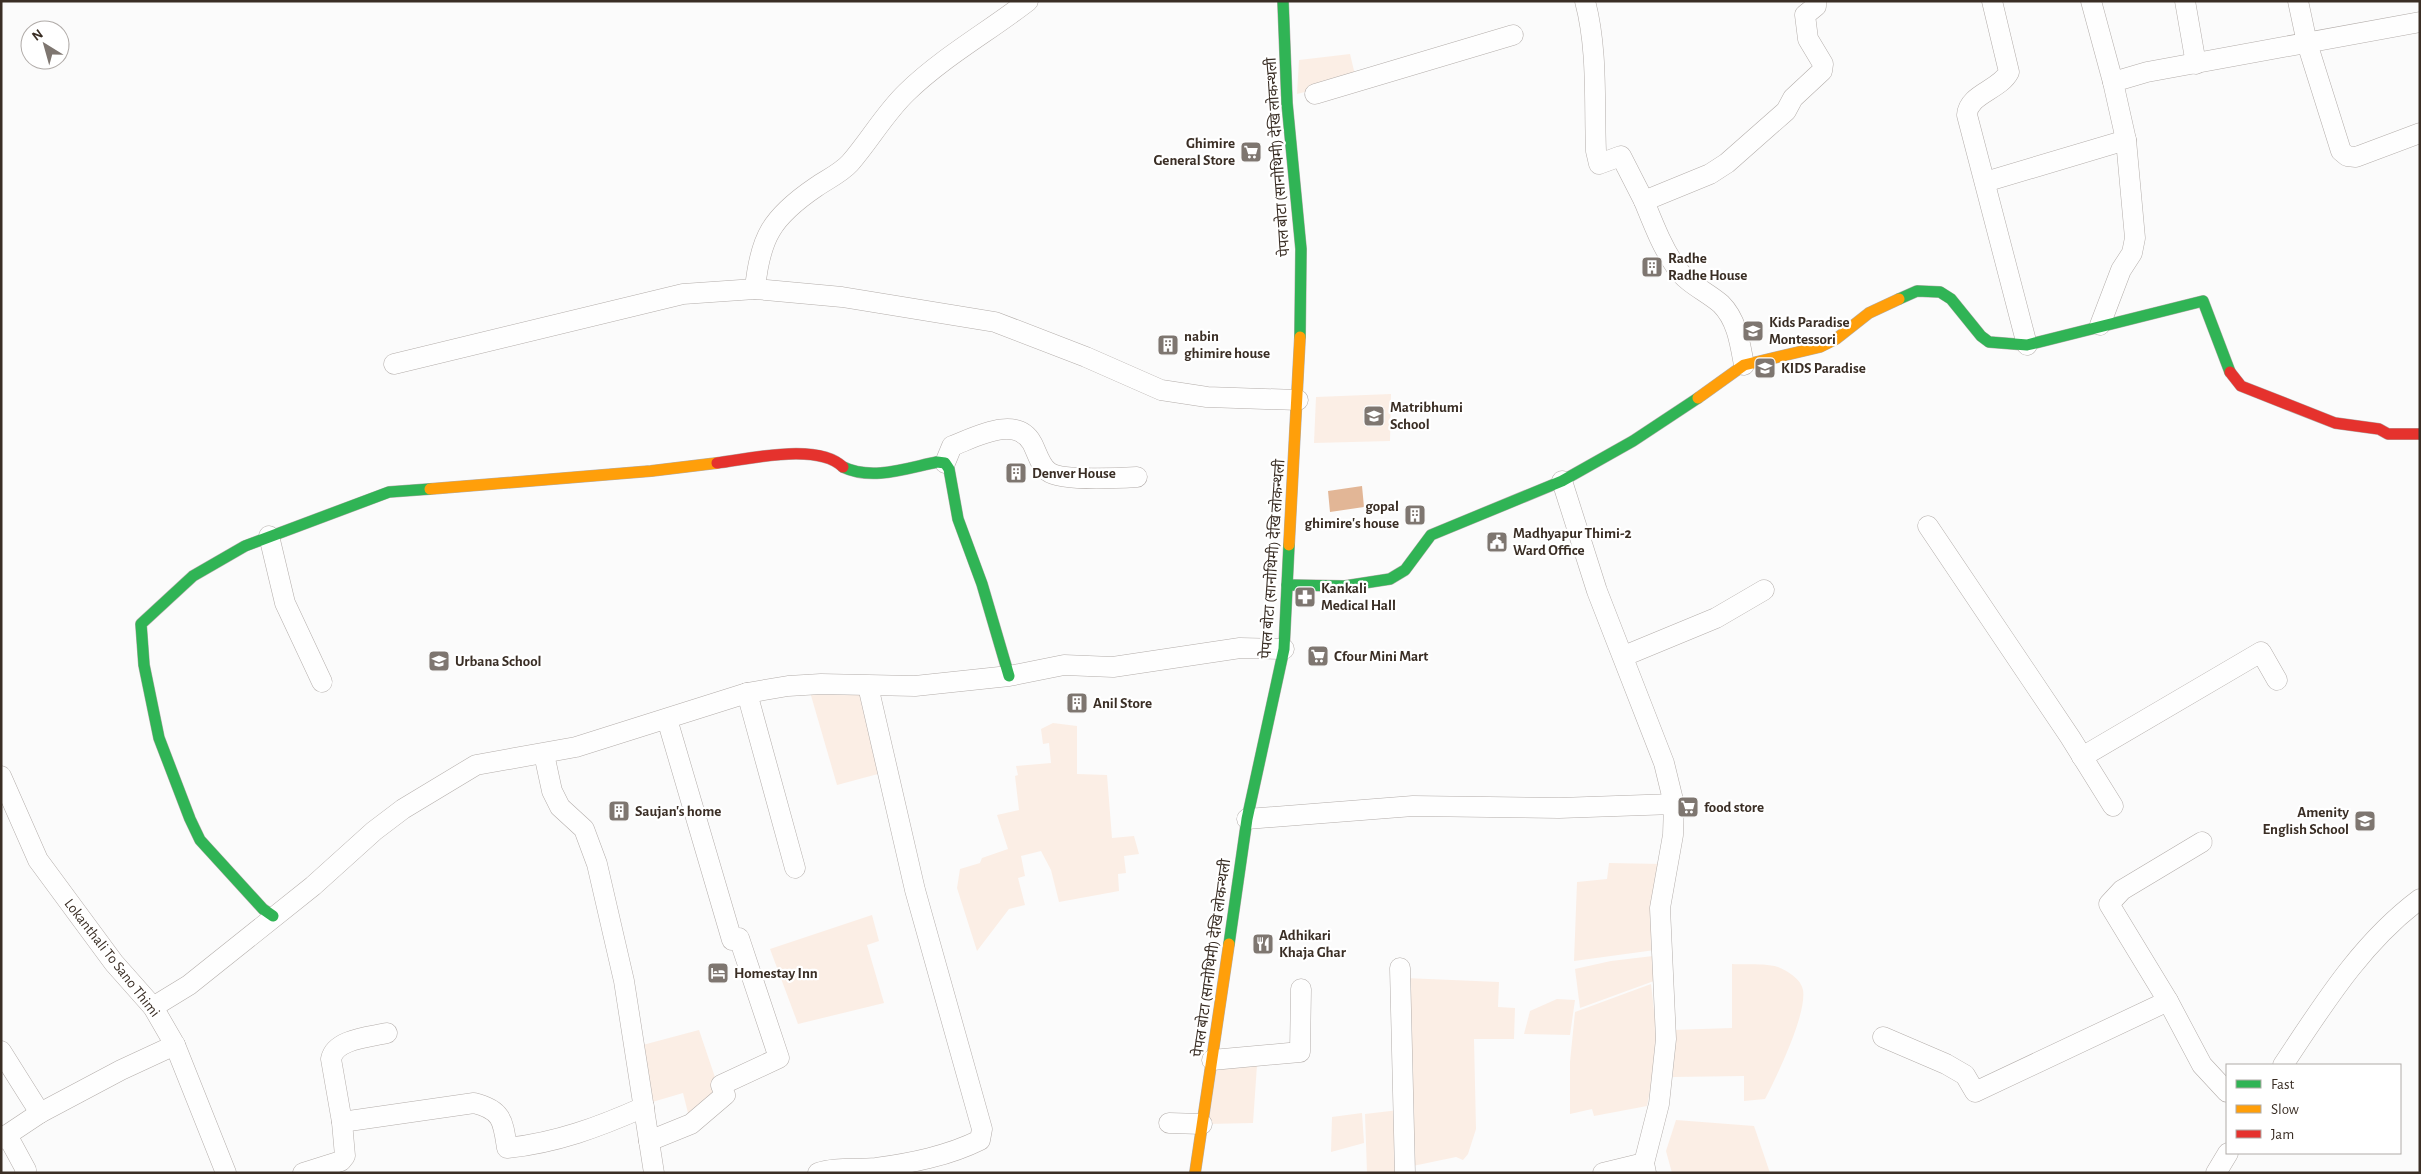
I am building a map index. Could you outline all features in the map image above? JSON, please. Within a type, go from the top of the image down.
[{"type":"street","points":[[755,289],[757,266],[763,246],[770,228],[778,217],[802,196],[848,165],[907,92],[958,51],[1028,1]]},
{"type":"street","name":"पेपल बोटा (सानोथिमी) देखि लोकन्थली","points":[[1195,1173],[1247,819],[1284,649],[1302,301],[1301,249],[1287,103],[1283,1]]},
{"type":"street","points":[[1584,1],[1589,15],[1594,62],[1596,152],[1600,164],[1621,156],[1676,268],[1690,283],[1720,303],[1728,312],[1734,323],[1744,365]]},
{"type":"street","points":[[1644,200],[1710,174],[1727,163],[1786,112],[1793,98],[1822,71],[1822,64],[1808,39],[1805,15],[1816,6],[1816,1]]},
{"type":"street","points":[[1992,1],[1994,18],[2009,72],[2005,80],[1971,102],[1967,115],[2027,345]]},
{"type":"street","points":[[2091,1],[2126,140],[2135,238],[2134,247],[2112,290],[2100,325]]},
{"type":"street","points":[[2185,1],[2196,64]]},
{"type":"street","points":[[2298,1],[2307,43],[2340,151],[2347,156],[2356,157],[2420,133]]},
{"type":"street","points":[[2112,82],[2147,72],[2420,22]]},
{"type":"street","points":[[1315,94],[1512,35]]},
{"type":"street","points":[[1985,182],[2126,140]]},
{"type":"street","points":[[394,364],[683,294],[755,289],[842,296],[995,322],[1161,390],[1207,397],[1298,400]]},
{"type":"street","points":[[1287,585],[1343,587],[1399,575],[1409,565],[1424,540],[1431,535],[1562,481],[1633,441],[1712,390],[1744,365],[1820,347],[1836,339],[1869,314],[1897,298],[1917,291],[1930,290],[1940,292],[1951,299],[1981,336],[1989,342],[2027,345],[2050,341],[2100,325],[2203,301],[2231,373],[2241,386],[2335,423],[2379,429],[2388,434],[2420,434]]},
{"type":"street","points":[[1009,676],[982,584],[958,520],[948,469],[945,463],[952,446],[998,430],[1020,430],[1025,434],[1043,466],[1049,472],[1056,475],[1107,479],[1136,477]]},
{"type":"street","points":[[273,916],[263,909],[200,840],[159,738],[144,665],[140,634],[142,624],[193,576],[245,546],[389,492],[651,471],[786,454],[821,455],[836,460],[844,468],[860,473],[879,474],[937,462],[945,463]]},
{"type":"street","points":[[1562,481],[1597,591],[1664,762],[1674,804],[1673,836],[1660,908],[1666,1040],[1659,1104],[1645,1168],[1603,1173]]},
{"type":"street","points":[[1928,526],[2113,806]]},
{"type":"street","points":[[269,536],[285,602],[322,682]]},
{"type":"street","points":[[1624,656],[1716,618],[1764,590]]},
{"type":"street","points":[[153,1007],[189,985],[273,916],[313,886],[374,831],[438,786],[476,765],[576,747],[747,693],[788,686],[821,684],[915,686],[1009,676],[1064,665],[1113,667],[1240,648],[1284,649]]},
{"type":"street","points":[[2082,757],[2261,652],[2277,680]]},
{"type":"street","points":[[818,1173],[935,1165],[980,1140],[982,1129],[915,890],[868,686]]},
{"type":"street","points":[[747,693],[795,868]]},
{"type":"street","points":[[649,1141],[691,1124],[726,1095],[721,1085],[779,1058],[739,938],[732,940],[667,719]]},
{"type":"street","points":[[544,754],[552,791],[560,806],[584,829],[597,864],[624,981],[654,1173]]},
{"type":"street","name":"Lokanthali To Sano Thimi","points":[[1,776],[38,860],[114,963],[153,1007],[174,1045],[226,1173]]},
{"type":"street","points":[[1247,819],[1413,806],[1558,808],[1674,804]]},
{"type":"street","points":[[2202,842],[2122,890],[2109,904],[2168,1001],[2202,1065],[2226,1091]]},
{"type":"street","points":[[2284,1064],[2334,988],[2371,942],[2420,899]]},
{"type":"street","points":[[1400,968],[1405,1173]]},
{"type":"street","points":[[1212,1060],[1300,1052],[1301,989]]},
{"type":"street","points":[[1883,1037],[1946,1064],[1964,1075],[1975,1092],[2168,1001]]},
{"type":"street","points":[[303,1173],[334,1168],[345,1156],[332,1052],[340,1045],[387,1033]]},
{"type":"street","points":[[25,1173],[26,1170],[4,1137],[40,1113],[121,1070],[174,1045]]},
{"type":"street","points":[[1,1051],[40,1113]]},
{"type":"street","points":[[342,1122],[474,1103],[489,1106],[499,1115],[507,1148],[557,1140],[593,1129],[644,1107]]},
{"type":"street","points":[[1170,1122],[1202,1124]]},
{"type":"street","points":[[2216,1173],[2227,1154]]},
{"type":"shaded area","points":[[1350,54],[1356,79],[1297,94],[1299,60]]},
{"type":"shaded area","points":[[1391,394],[1390,441],[1314,443],[1316,397]]},
{"type":"shaded area","points":[[1362,486],[1364,507],[1330,512],[1328,491]]},
{"type":"shaded area","points":[[810,692],[860,695],[878,774],[837,785]]},
{"type":"shaded area","points":[[1053,723],[1077,726],[1077,774],[1107,775],[1112,838],[1134,836],[1139,854],[1124,856],[1126,873],[1118,874],[1119,891],[1059,902],[1051,870],[1041,851],[1021,856],[1025,876],[1018,878],[1025,905],[1009,909],[977,951],[957,888],[960,869],[980,863],[982,858],[1008,849],[997,815],[1019,810],[1015,776],[1018,775],[1016,766],[1051,763],[1049,743],[1043,744],[1041,729]]},
{"type":"shaded area","points":[[1609,863],[1663,864],[1655,950],[1574,961],[1577,882],[1607,879]]},
{"type":"shaded area","points":[[872,915],[879,941],[867,945],[884,1003],[798,1024],[770,949]]},
{"type":"shaded area","points":[[1653,956],[1654,981],[1580,1008],[1575,969],[1611,961]]},
{"type":"shaded area","points":[[1732,964],[1778,967],[1797,979],[1803,990],[1803,1001],[1796,1029],[1765,1099],[1744,1101],[1744,1076],[1673,1077],[1672,1030],[1732,1028]]},
{"type":"shaded area","points":[[1405,978],[1499,982],[1498,1007],[1515,1008],[1514,1039],[1474,1039],[1476,1129],[1468,1154],[1463,1160],[1456,1157],[1408,1167]]},
{"type":"shaded area","points":[[1651,984],[1657,1035],[1656,1061],[1647,1106],[1594,1116],[1592,1109],[1570,1114],[1570,1062],[1575,1012]]},
{"type":"shaded area","points":[[1557,999],[1575,1000],[1570,1035],[1524,1034],[1530,1011]]},
{"type":"shaded area","points":[[699,1030],[721,1095],[690,1121],[683,1093],[649,1103],[639,1046]]},
{"type":"shaded area","points":[[1257,1065],[1253,1123],[1208,1124],[1217,1066]]},
{"type":"shaded area","points":[[1399,1110],[1398,1173],[1367,1173],[1365,1114]]},
{"type":"shaded area","points":[[1362,1113],[1364,1143],[1331,1152],[1332,1117]]},
{"type":"shaded area","points":[[1676,1120],[1754,1126],[1770,1173],[1672,1173],[1666,1151]]},
{"type":"traffic: fast","points":[[1283,1],[1287,103],[1301,249],[1300,337]]},
{"type":"traffic: fast","points":[[1899,299],[1917,291],[1940,292],[1951,299],[1981,336],[1989,342],[2027,345],[2203,301],[2230,372]]},
{"type":"traffic: fast","points":[[1287,585],[1345,586],[1390,579],[1405,570],[1431,535],[1562,481],[1633,441],[1698,398]]},
{"type":"traffic: fast","points":[[843,467],[854,471],[878,473],[937,462],[945,463],[949,469],[958,519],[982,584],[1009,676]]},
{"type":"traffic: fast","points":[[273,916],[263,909],[200,840],[190,819],[159,738],[144,665],[141,624],[193,576],[245,546],[389,492],[430,489]]},
{"type":"traffic: fast","points":[[1229,944],[1247,819],[1284,649],[1289,545]]},
{"type":"traffic: slow","points":[[1698,398],[1744,365],[1820,347],[1836,339],[1869,313],[1899,299]]},
{"type":"traffic: slow","points":[[1289,545],[1300,337]]},
{"type":"traffic: slow","points":[[430,489],[651,471],[717,463]]},
{"type":"traffic: slow","points":[[1195,1173],[1229,944]]},
{"type":"traffic: jam","points":[[2230,372],[2241,386],[2335,423],[2379,429],[2388,434],[2420,434]]},
{"type":"traffic: jam","points":[[717,463],[783,454],[801,454],[817,455],[832,459],[843,467]]},
{"type":"place","name":"Ghimire General Store","points":[[1251,152]]},
{"type":"place","name":"Radhe Radhe House","points":[[1652,267]]},
{"type":"place","name":"Kids Paradise Montessori","points":[[1753,331]]},
{"type":"place","name":"nabin ghimire house","points":[[1168,345]]},
{"type":"place","name":"KIDS Paradise","points":[[1765,368]]},
{"type":"place","name":"Matribhumi School","points":[[1374,416]]},
{"type":"place","name":"Denver House","points":[[1016,473]]},
{"type":"place","name":"gopal ghimire's house","points":[[1415,515]]},
{"type":"place","name":"Madhyapur Thimi-2 Ward Office","points":[[1497,542]]},
{"type":"place","name":"Kankali Medical Hall","points":[[1305,597]]},
{"type":"place","name":"Cfour Mini Mart","points":[[1318,656]]},
{"type":"place","name":"Urbana School","points":[[439,661]]},
{"type":"place","name":"Anil Store","points":[[1077,703]]},
{"type":"place","name":"food store","points":[[1688,807]]},
{"type":"place","name":"Saujan's home","points":[[619,811]]},
{"type":"place","name":"Amenity English School","points":[[2365,821]]},
{"type":"place","name":"Adhikari Khaja Ghar","points":[[1263,944]]},
{"type":"place","name":"Homestay Inn","points":[[718,973]]}]
